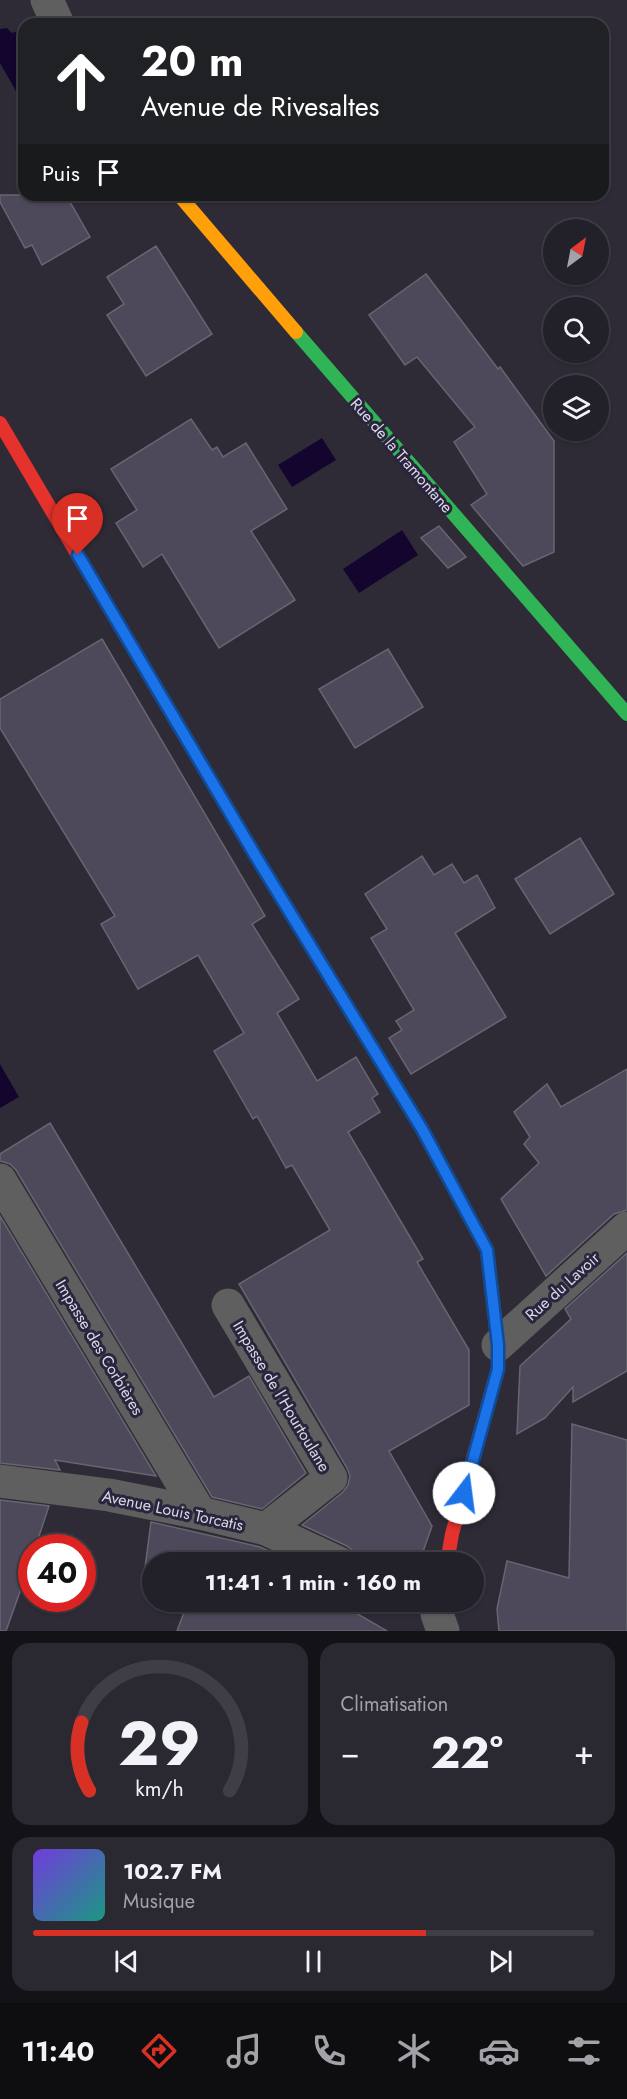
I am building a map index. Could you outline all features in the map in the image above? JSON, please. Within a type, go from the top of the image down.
[{"type":"street","points":[[47,0],[55,18]]},
{"type":"street","name":"Rue de la Tramontane","points":[[184,201],[627,714]]},
{"type":"street","points":[[0,423],[255,855],[428,1139],[487,1250],[498,1357],[449,1552]]},
{"type":"street","name":"Impasse des Corbières","points":[[0,1180],[200,1513]]},
{"type":"street","name":"Rue du Lavoir","points":[[498,1357],[627,1228]]},
{"type":"street","name":"Impasse de l'Hourtoulane","points":[[228,1305],[331,1478],[266,1529]]},
{"type":"street","name":"Avenue Louis Torcatis","points":[[0,1481],[109,1495],[200,1513],[266,1529],[315,1552]]},
{"type":"shaded area","points":[[7,28],[12,33],[18,31],[18,95],[0,63],[0,29]]},
{"type":"shaded area","points":[[322,438],[336,460],[292,487],[278,465]]},
{"type":"shaded area","points":[[402,530],[418,555],[359,593],[343,569]]},
{"type":"shaded area","points":[[0,1064],[19,1097],[0,1108]]},
{"type":"building","points":[[0,195],[18,195],[18,201],[69,201],[90,237],[42,265],[32,245],[25,248],[0,202]]},
{"type":"building","points":[[156,246],[212,334],[146,376],[107,315],[124,304],[107,277]]},
{"type":"building","points":[[426,274],[498,369],[500,367],[543,426],[543,441],[554,441],[554,552],[523,566],[471,505],[487,494],[454,442],[475,427],[417,357],[405,365],[369,315]]},
{"type":"building","points":[[191,419],[212,450],[217,447],[223,457],[246,443],[287,509],[251,531],[295,600],[219,648],[162,554],[143,567],[116,523],[137,510],[111,469]]},
{"type":"building","points":[[439,526],[466,557],[448,568],[421,538]]},
{"type":"building","points":[[102,639],[265,916],[252,924],[299,999],[277,1013],[317,1081],[356,1057],[378,1094],[372,1098],[380,1112],[348,1132],[423,1259],[417,1262],[469,1350],[469,1405],[389,1451],[432,1526],[423,1552],[354,1552],[347,1546],[302,1525],[343,1492],[350,1476],[239,1284],[330,1230],[292,1165],[286,1168],[257,1116],[253,1119],[214,1051],[244,1033],[198,955],[138,989],[101,924],[115,916],[0,728],[0,699]]},
{"type":"building","points":[[388,649],[423,707],[355,748],[319,689]]},
{"type":"building","points":[[580,838],[614,894],[550,934],[515,879]]},
{"type":"building","points":[[422,856],[434,875],[452,864],[464,883],[477,875],[495,908],[455,933],[506,1017],[411,1074],[389,1038],[402,1030],[396,1021],[414,1010],[371,938],[387,929],[365,894]]},
{"type":"building","points":[[627,1069],[627,1210],[614,1214],[546,1276],[501,1199],[539,1163],[524,1144],[530,1137],[514,1112],[547,1084],[561,1107]]},
{"type":"building","points":[[50,1123],[214,1397],[249,1376],[306,1473],[262,1509],[212,1497],[16,1170],[10,1164],[0,1161],[0,1154]]},
{"type":"building","points":[[0,1216],[156,1476],[55,1460],[60,1470],[0,1463]]},
{"type":"building","points":[[627,1253],[627,1371],[573,1402],[573,1387],[545,1418],[517,1434],[520,1366],[571,1319],[565,1309]]},
{"type":"building","points":[[572,1424],[627,1440],[627,1631],[499,1631],[497,1609],[507,1561],[569,1578]]},
{"type":"building","points":[[0,1500],[49,1506],[40,1534],[18,1534],[18,1597],[6,1631],[0,1631]]},
{"type":"building","points":[[151,1522],[260,1547],[271,1552],[147,1552]]},
{"type":"building","points":[[184,1612],[354,1612],[387,1631],[177,1631]]},
{"type":"traffic: fast","points":[[296,332],[627,714]]},
{"type":"traffic: fast","points":[[141,662],[255,855],[422,1129],[487,1250],[498,1345],[498,1369],[490,1397]]},
{"type":"traffic: slow","points":[[184,201],[296,332]]},
{"type":"traffic: jam","points":[[0,423],[141,662]]},
{"type":"traffic: jam","points":[[449,1552],[490,1397]]},
{"type":"route","points":[[78,555],[255,855],[422,1129],[487,1250],[498,1345],[498,1369],[464,1493]]}]
